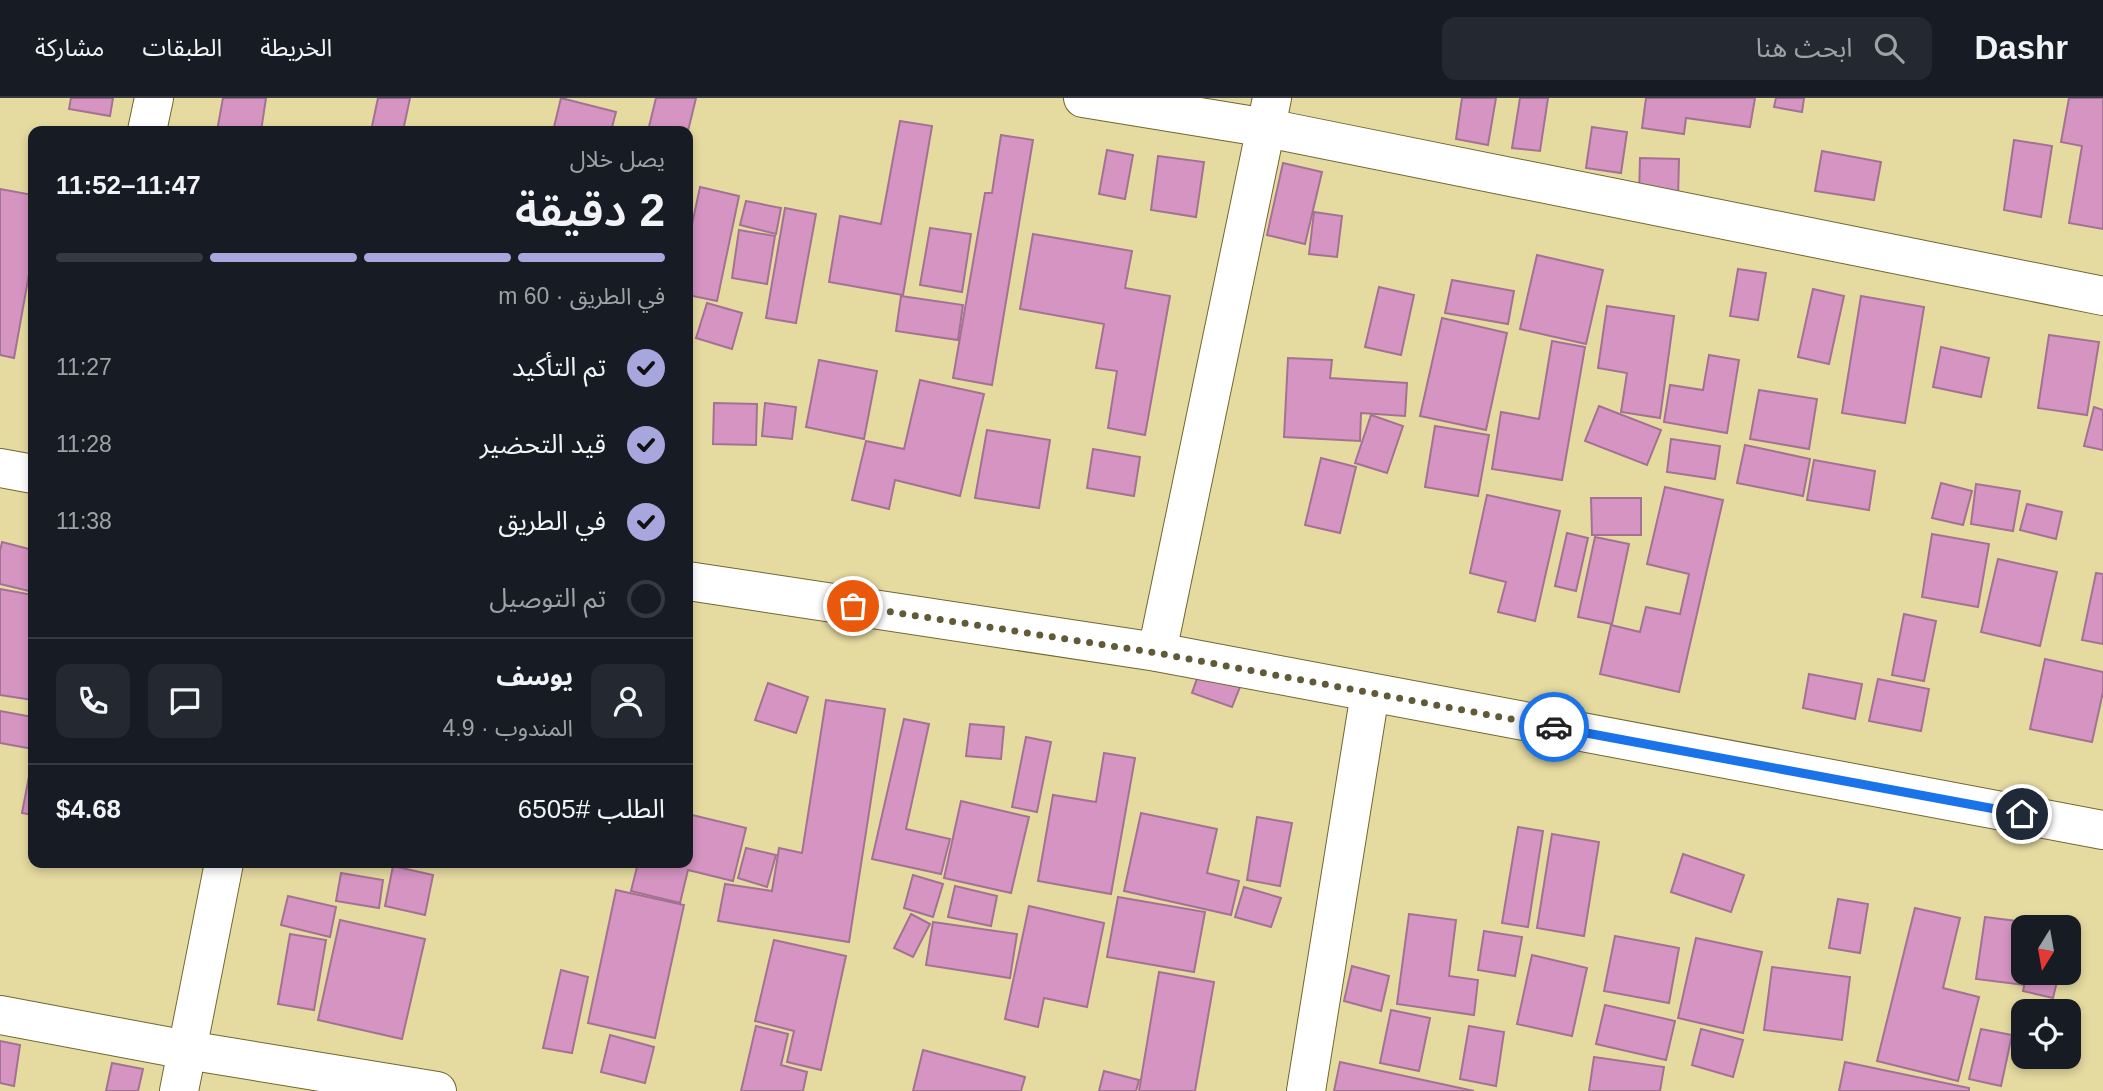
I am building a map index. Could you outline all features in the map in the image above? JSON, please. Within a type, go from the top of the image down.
[{"type":"street","points":[[148,126],[154,98]]},
{"type":"street","points":[[1083,98],[1269,113],[2103,296]]},
{"type":"street","points":[[1157,653],[1269,113]]},
{"type":"street","points":[[0,468],[28,473]]},
{"type":"street","points":[[693,582],[1157,653],[2103,830]]},
{"type":"street","points":[[1306,1091],[1370,693]]},
{"type":"street","points":[[179,1091],[223,868]]},
{"type":"street","points":[[0,1015],[187,1050],[437,1091]]},
{"type":"building","points":[[71,98],[113,98],[110,116],[69,109]]},
{"type":"building","points":[[223,98],[266,98],[262,126],[218,126]]},
{"type":"building","points":[[378,98],[410,98],[404,126],[372,126]]},
{"type":"building","points":[[561,98],[616,112],[612,126],[554,126]]},
{"type":"building","points":[[656,98],[696,98],[689,126],[649,126]]},
{"type":"building","points":[[1462,98],[1496,98],[1488,145],[1456,139]]},
{"type":"building","points":[[1520,98],[1548,98],[1540,151],[1512,148]]},
{"type":"building","points":[[1646,98],[1755,98],[1750,127],[1686,118],[1684,134],[1642,128]]},
{"type":"building","points":[[1776,98],[1804,98],[1802,112],[1774,107]]},
{"type":"building","points":[[2069,98],[2103,98],[2103,229],[2069,223],[2082,146],[2061,142]]},
{"type":"building","points":[[900,121],[932,126],[903,295],[829,282],[840,216],[881,224]]},
{"type":"building","points":[[1592,127],[1627,132],[1621,173],[1586,168]]},
{"type":"building","points":[[1001,135],[1033,140],[992,385],[953,378],[985,193],[992,193]]},
{"type":"building","points":[[2014,140],[2052,146],[2041,217],[2004,210]]},
{"type":"building","points":[[1107,150],[1133,155],[1125,199],[1099,194]]},
{"type":"building","points":[[1822,151],[1881,162],[1874,200],[1815,191]]},
{"type":"building","points":[[1158,156],[1204,162],[1196,217],[1151,210]]},
{"type":"building","points":[[1640,158],[1679,159],[1678,199],[1639,197]]},
{"type":"building","points":[[1283,163],[1322,172],[1305,244],[1267,235]]},
{"type":"building","points":[[700,187],[739,196],[717,301],[693,296],[693,220]]},
{"type":"building","points":[[0,189],[28,194],[28,280],[14,358],[0,355]]},
{"type":"building","points":[[746,201],[781,208],[776,234],[740,225]]},
{"type":"building","points":[[785,208],[816,214],[796,323],[766,318]]},
{"type":"building","points":[[1314,212],[1342,216],[1337,257],[1309,254]]},
{"type":"building","points":[[930,228],[971,234],[962,292],[920,285]]},
{"type":"building","points":[[739,230],[775,236],[767,284],[732,278]]},
{"type":"building","points":[[1033,234],[1132,251],[1125,288],[1170,296],[1145,435],[1108,428],[1117,371],[1096,368],[1104,324],[1020,309]]},
{"type":"building","points":[[1537,255],[1603,270],[1586,344],[1520,329]]},
{"type":"building","points":[[1738,269],[1766,273],[1758,320],[1730,316]]},
{"type":"building","points":[[1452,280],[1514,291],[1508,324],[1445,313]]},
{"type":"building","points":[[1379,287],[1414,295],[1401,355],[1365,347]]},
{"type":"building","points":[[1813,289],[1844,296],[1829,364],[1798,357]]},
{"type":"building","points":[[901,296],[963,305],[958,340],[896,331]]},
{"type":"building","points":[[1861,296],[1924,307],[1905,423],[1842,413]]},
{"type":"building","points":[[707,303],[742,313],[732,349],[696,338]]},
{"type":"building","points":[[1607,306],[1674,316],[1660,418],[1621,412],[1627,373],[1598,368]]},
{"type":"building","points":[[1442,318],[1507,333],[1486,430],[1420,416]]},
{"type":"building","points":[[2049,335],[2099,342],[2087,415],[2038,408]]},
{"type":"building","points":[[1552,341],[1585,347],[1562,480],[1492,469],[1501,412],[1539,419]]},
{"type":"building","points":[[1941,347],[1989,358],[1981,397],[1933,387]]},
{"type":"building","points":[[1709,355],[1739,360],[1727,433],[1664,422],[1670,385],[1703,390]]},
{"type":"building","points":[[1288,358],[1332,360],[1330,378],[1407,383],[1405,416],[1361,413],[1360,441],[1284,437]]},
{"type":"building","points":[[819,360],[877,371],[864,439],[806,427]]},
{"type":"building","points":[[920,380],[984,394],[960,496],[895,480],[889,509],[852,500],[866,441],[904,449]]},
{"type":"building","points":[[1759,390],[1817,399],[1809,449],[1750,439]]},
{"type":"building","points":[[714,403],[757,404],[756,445],[713,444]]},
{"type":"building","points":[[765,403],[796,407],[792,439],[762,436]]},
{"type":"building","points":[[1599,406],[1661,430],[1647,465],[1585,441]]},
{"type":"building","points":[[2094,407],[2103,410],[2103,450],[2084,446]]},
{"type":"building","points":[[1371,415],[1403,426],[1387,473],[1355,463]]},
{"type":"building","points":[[1435,426],[1489,435],[1478,496],[1425,487]]},
{"type":"building","points":[[987,430],[1050,440],[1039,508],[975,498]]},
{"type":"building","points":[[1671,439],[1720,446],[1715,479],[1667,472]]},
{"type":"building","points":[[1745,445],[1810,459],[1803,496],[1737,483]]},
{"type":"building","points":[[1093,449],[1140,457],[1134,496],[1087,488]]},
{"type":"building","points":[[1321,458],[1356,467],[1340,533],[1305,525]]},
{"type":"building","points":[[1814,460],[1875,471],[1869,510],[1807,500]]},
{"type":"building","points":[[1941,483],[1972,491],[1963,525],[1932,518]]},
{"type":"building","points":[[1976,484],[2020,491],[2013,531],[1971,524]]},
{"type":"building","points":[[1665,487],[1723,500],[1679,692],[1600,674],[1611,625],[1640,632],[1646,607],[1680,614],[1689,574],[1647,564]]},
{"type":"building","points":[[1487,495],[1560,511],[1535,621],[1498,612],[1506,582],[1470,573]]},
{"type":"building","points":[[1591,498],[1641,498],[1641,535],[1592,535]]},
{"type":"building","points":[[2027,504],[2062,512],[2056,539],[2020,530]]},
{"type":"building","points":[[1567,533],[1588,538],[1576,591],[1555,586]]},
{"type":"building","points":[[1932,534],[1989,544],[1978,607],[1922,597]]},
{"type":"building","points":[[1595,537],[1629,544],[1612,624],[1578,617]]},
{"type":"building","points":[[2,542],[28,549],[28,591],[0,584]]},
{"type":"building","points":[[1998,559],[2057,572],[2040,646],[1981,632]]},
{"type":"building","points":[[2096,573],[2103,574],[2103,644],[2082,640]]},
{"type":"building","points":[[0,589],[28,594],[28,699],[0,695]]},
{"type":"building","points":[[1904,614],[1936,621],[1924,681],[1892,675]]},
{"type":"building","points":[[2045,659],[2103,672],[2103,692],[2092,742],[2030,729]]},
{"type":"building","points":[[1199,673],[1240,687],[1232,707],[1192,693]]},
{"type":"building","points":[[1809,674],[1862,684],[1855,719],[1803,708]]},
{"type":"building","points":[[1878,679],[1929,689],[1921,731],[1869,721]]},
{"type":"building","points":[[768,683],[808,697],[796,733],[755,720]]},
{"type":"building","points":[[826,700],[885,709],[849,942],[718,921],[725,884],[772,891],[779,848],[802,853]]},
{"type":"building","points":[[0,711],[28,716],[28,748],[0,743]]},
{"type":"building","points":[[904,719],[929,724],[906,829],[950,839],[941,874],[872,859]]},
{"type":"building","points":[[970,724],[1004,727],[1001,759],[966,756]]},
{"type":"building","points":[[1026,737],[1051,742],[1037,812],[1012,807]]},
{"type":"building","points":[[1104,753],[1135,758],[1111,894],[1038,881],[1053,795],[1096,802]]},
{"type":"building","points":[[28,782],[28,814],[22,813]]},
{"type":"building","points":[[961,801],[1029,817],[1011,893],[944,878]]},
{"type":"building","points":[[1141,813],[1217,829],[1207,873],[1239,881],[1231,915],[1124,891]]},
{"type":"building","points":[[693,815],[746,828],[733,881],[688,870],[680,903],[631,891],[637,868],[693,868]]},
{"type":"building","points":[[1257,817],[1292,823],[1280,886],[1247,880]]},
{"type":"building","points":[[1518,827],[1543,831],[1528,927],[1502,923]]},
{"type":"building","points":[[1552,834],[1599,842],[1584,936],[1537,928]]},
{"type":"building","points":[[746,848],[776,855],[767,887],[738,878]]},
{"type":"building","points":[[1683,854],[1744,875],[1731,912],[1671,892]]},
{"type":"building","points":[[393,868],[433,875],[425,915],[385,906]]},
{"type":"building","points":[[341,873],[383,880],[379,908],[336,901]]},
{"type":"building","points":[[913,875],[943,884],[933,917],[904,908]]},
{"type":"building","points":[[955,886],[997,896],[991,926],[948,917]]},
{"type":"building","points":[[1244,887],[1281,898],[1271,927],[1235,917]]},
{"type":"building","points":[[616,890],[684,905],[655,1038],[588,1023]]},
{"type":"building","points":[[288,896],[336,907],[330,937],[281,925]]},
{"type":"building","points":[[1118,897],[1205,912],[1194,972],[1107,957]]},
{"type":"building","points":[[1838,899],[1868,904],[1860,953],[1829,948]]},
{"type":"building","points":[[1029,906],[1104,923],[1087,1007],[1044,998],[1038,1027],[1005,1019]]},
{"type":"building","points":[[1915,908],[1960,918],[1943,988],[1979,997],[1958,1081],[1877,1061]]},
{"type":"building","points":[[911,914],[930,924],[913,957],[894,948]]},
{"type":"building","points":[[1409,914],[1456,920],[1449,976],[1478,980],[1474,1015],[1397,1004]]},
{"type":"building","points":[[1985,917],[2011,920],[2011,983],[1976,979]]},
{"type":"building","points":[[340,920],[425,939],[402,1039],[318,1020]]},
{"type":"building","points":[[933,922],[1017,934],[1010,978],[926,965]]},
{"type":"building","points":[[1484,931],[1522,937],[1515,976],[1478,970]]},
{"type":"building","points":[[290,934],[326,940],[314,1010],[278,1004]]},
{"type":"building","points":[[1615,936],[1679,948],[1669,1003],[1604,991]]},
{"type":"building","points":[[1696,938],[1762,952],[1743,1033],[1678,1018]]},
{"type":"building","points":[[774,940],[846,956],[821,1070],[787,1062],[794,1031],[755,1021]]},
{"type":"building","points":[[1532,955],[1587,968],[1572,1036],[1517,1024]]},
{"type":"building","points":[[1352,966],[1389,976],[1381,1011],[1344,1001]]},
{"type":"building","points":[[1772,967],[1850,977],[1842,1040],[1764,1030]]},
{"type":"building","points":[[561,970],[588,977],[572,1053],[543,1048]]},
{"type":"building","points":[[1159,972],[1214,982],[1195,1091],[1139,1091]]},
{"type":"building","points":[[2024,985],[2056,985],[2053,998],[2023,991]]},
{"type":"building","points":[[1605,1005],[1675,1021],[1666,1060],[1596,1044]]},
{"type":"building","points":[[1391,1010],[1430,1018],[1419,1071],[1380,1063]]},
{"type":"building","points":[[756,1026],[788,1034],[781,1065],[807,1072],[803,1091],[741,1091]]},
{"type":"building","points":[[1469,1026],[1504,1032],[1496,1086],[1460,1079]]},
{"type":"building","points":[[1701,1029],[1743,1040],[1733,1077],[1692,1065]]},
{"type":"building","points":[[1981,1029],[2011,1035],[2001,1086],[1969,1079]]},
{"type":"building","points":[[610,1035],[654,1047],[645,1083],[601,1072]]},
{"type":"building","points":[[0,1041],[20,1045],[14,1086],[0,1083]]},
{"type":"building","points":[[923,1050],[1025,1077],[1021,1091],[913,1091]]},
{"type":"building","points":[[1594,1057],[1664,1067],[1660,1091],[1589,1091]]},
{"type":"building","points":[[1340,1062],[1474,1091],[1334,1091]]},
{"type":"building","points":[[1845,1062],[1969,1088],[1969,1091],[1839,1091]]},
{"type":"building","points":[[112,1063],[143,1069],[138,1091],[106,1091]]},
{"type":"building","points":[[1104,1071],[1139,1080],[1136,1091],[1099,1091]]},
{"type":"way so far","points":[[853,606],[1157,653],[1554,727]]},
{"type":"route","points":[[1554,727],[2022,814]]}]
